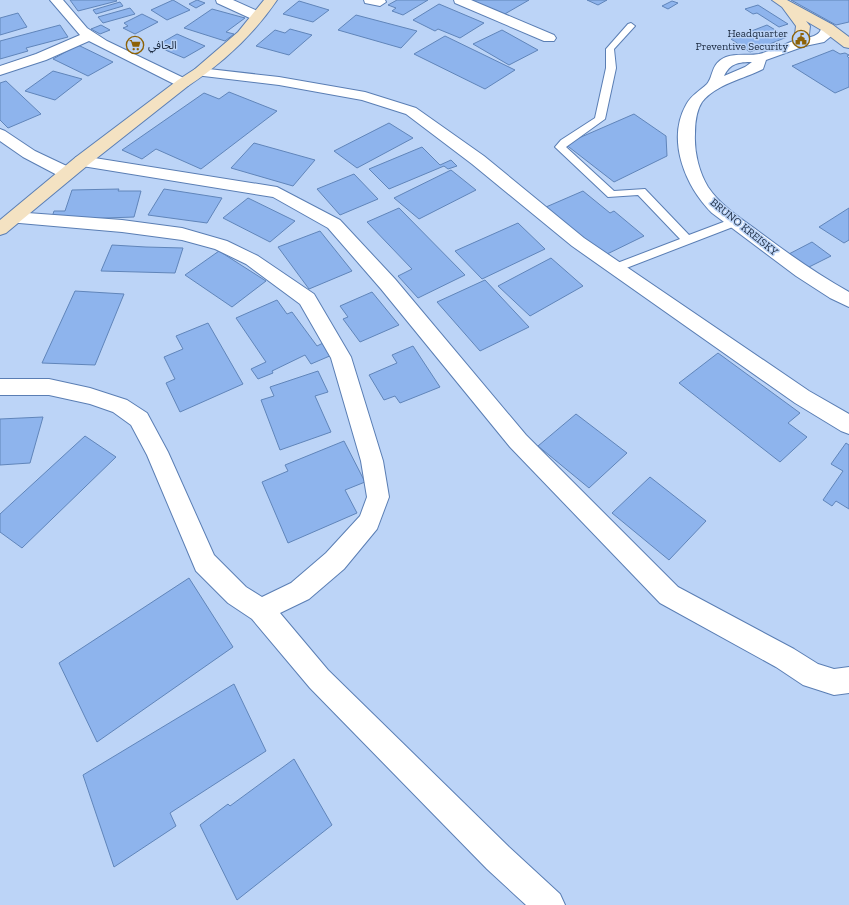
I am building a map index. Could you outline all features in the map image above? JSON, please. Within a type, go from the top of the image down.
[{"type":"street","points":[[56,0],[72,20],[90,36],[146,66],[182,83]]},
{"type":"street","points":[[222,0],[257,16]]},
{"type":"street","points":[[7,223],[74,167],[182,83],[200,72],[243,35],[271,0]]},
{"type":"street","points":[[460,0],[549,38]]},
{"type":"street","points":[[782,3],[799,10],[825,33],[846,42]]},
{"type":"street","points":[[782,3],[800,21],[802,37]]},
{"type":"street","points":[[802,37],[825,33]]},
{"type":"street","points":[[0,71],[41,57],[90,36]]},
{"type":"street","points":[[802,37],[846,42]]},
{"type":"street","name":"BRUNO KREISKY","points":[[802,37],[760,58],[758,66],[745,74],[715,84],[697,99],[688,116],[685,143],[691,168],[706,197],[734,222],[812,280],[849,300]]},
{"type":"street","points":[[200,72],[279,81],[365,96],[411,111],[478,160],[578,242],[802,397],[849,425]]},
{"type":"street","points":[[0,134],[29,154],[74,167],[277,192],[334,224],[388,284],[518,441],[669,595],[785,658],[812,676],[834,682],[849,680]]},
{"type":"street","points":[[7,223],[122,226],[182,234],[221,245],[252,260],[307,299],[341,357],[372,462],[378,497],[369,522],[335,561],[300,591],[261,610]]},
{"type":"street","points":[[0,387],[49,387],[90,396],[120,406],[139,419],[157,452],[205,563],[237,595],[261,610],[318,679],[498,858],[549,905]]},
{"type":"lane","points":[[631,26],[610,49],[611,68],[600,119],[560,147],[612,195],[641,191],[688,240]]},
{"type":"lane","points":[[616,268],[734,222]]},
{"type":"building","points":[[70,0],[116,0],[117,1],[78,11]]},
{"type":"building","points":[[173,0],[190,10],[167,20],[151,10]]},
{"type":"building","points":[[197,0],[205,3],[196,8],[189,4]]},
{"type":"building","points":[[397,0],[428,0],[403,15],[392,11],[396,8],[388,5]]},
{"type":"building","points":[[472,0],[529,0],[503,15]]},
{"type":"building","points":[[587,0],[607,0],[598,5]]},
{"type":"building","points":[[791,0],[849,0],[849,22],[836,25]]},
{"type":"building","points":[[299,1],[329,10],[313,22],[283,14]]},
{"type":"building","points":[[672,1],[678,3],[668,9],[662,6]]},
{"type":"building","points":[[120,2],[123,6],[96,14],[93,10]]},
{"type":"building","points":[[439,4],[484,23],[460,38],[438,29],[435,31],[413,20]]},
{"type":"building","points":[[758,5],[788,24],[779,27],[757,13],[753,14],[745,9]]},
{"type":"building","points":[[130,8],[135,14],[103,23],[98,17]]},
{"type":"building","points":[[212,9],[245,18],[226,32],[234,34],[225,41],[184,28]]},
{"type":"building","points":[[18,13],[27,27],[0,35],[0,18]]},
{"type":"building","points":[[142,14],[158,22],[135,34],[123,28],[128,26],[124,23]]},
{"type":"building","points":[[356,15],[417,31],[401,48],[338,30]]},
{"type":"building","points":[[60,25],[68,37],[26,48],[28,51],[0,59],[0,41]]},
{"type":"building","points":[[101,25],[110,30],[100,34],[91,29]]},
{"type":"building","points":[[767,25],[787,37],[750,52],[731,39]]},
{"type":"building","points":[[290,29],[312,35],[289,55],[256,46],[275,30],[285,33]]},
{"type":"building","points":[[502,30],[538,50],[509,65],[473,44]]},
{"type":"building","points":[[177,34],[205,46],[184,58],[156,46]]},
{"type":"building","points":[[445,36],[515,70],[485,89],[414,54]]},
{"type":"building","points":[[78,45],[113,62],[88,76],[53,59]]},
{"type":"building","points":[[833,50],[840,54],[845,53],[849,55],[847,56],[849,58],[849,87],[835,93],[792,66]]},
{"type":"building","points":[[53,71],[82,79],[55,100],[25,91]]},
{"type":"building","points":[[6,81],[41,114],[8,128],[0,120],[0,83]]},
{"type":"building","points":[[229,92],[277,111],[201,169],[156,149],[142,159],[122,150],[204,93],[219,99]]},
{"type":"building","points":[[634,114],[666,136],[667,156],[614,182],[565,144]]},
{"type":"building","points":[[389,123],[413,138],[357,168],[334,151]]},
{"type":"building","points":[[254,143],[315,160],[293,186],[231,168]]},
{"type":"building","points":[[422,147],[440,165],[451,160],[457,166],[448,169],[444,166],[389,189],[369,169]]},
{"type":"building","points":[[451,170],[476,190],[419,219],[394,198]]},
{"type":"building","points":[[354,174],[378,199],[340,215],[317,189]]},
{"type":"building","points":[[119,189],[118,191],[141,191],[134,217],[51,220],[54,211],[65,211],[72,190]]},
{"type":"building","points":[[164,189],[222,198],[207,223],[148,215]]},
{"type":"building","points":[[583,191],[610,213],[614,211],[644,236],[601,257],[546,207]]},
{"type":"building","points":[[248,198],[295,221],[270,242],[223,218]]},
{"type":"building","points":[[399,208],[465,275],[418,298],[398,276],[412,269],[367,222]]},
{"type":"building","points":[[849,208],[849,240],[844,243],[819,227]]},
{"type":"building","points":[[518,223],[545,249],[482,279],[455,251]]},
{"type":"building","points":[[320,231],[352,271],[309,289],[278,247]]},
{"type":"building","points":[[812,242],[831,256],[805,269],[787,255]]},
{"type":"building","points":[[112,245],[183,248],[175,273],[101,271]]},
{"type":"building","points":[[219,251],[266,281],[232,307],[185,275]]},
{"type":"building","points":[[551,258],[583,286],[530,316],[498,286]]},
{"type":"building","points":[[485,280],[529,327],[480,351],[437,302]]},
{"type":"building","points":[[75,291],[124,294],[95,365],[42,363]]},
{"type":"building","points":[[372,292],[399,325],[360,342],[343,319],[348,317],[340,306]]},
{"type":"building","points":[[277,300],[287,314],[292,312],[317,346],[323,343],[332,355],[311,364],[305,355],[272,371],[273,373],[258,379],[251,369],[266,362],[236,318]]},
{"type":"building","points":[[208,323],[243,384],[180,412],[166,383],[175,379],[164,357],[183,349],[176,336]]},
{"type":"building","points":[[413,346],[440,387],[400,403],[395,396],[384,400],[369,375],[397,363],[392,355]]},
{"type":"building","points":[[718,353],[800,413],[788,423],[807,437],[780,462],[679,383]]},
{"type":"building","points":[[318,371],[328,392],[315,396],[331,432],[280,450],[261,400],[274,396],[270,387]]},
{"type":"building","points":[[576,414],[627,453],[589,488],[538,446]]},
{"type":"building","points":[[43,417],[30,463],[0,465],[0,419]]},
{"type":"building","points":[[85,436],[116,457],[22,548],[0,532],[0,514]]},
{"type":"building","points":[[344,441],[365,482],[345,490],[357,513],[288,543],[262,482],[288,471],[285,465]]},
{"type":"building","points":[[846,443],[849,445],[849,509],[836,501],[832,506],[823,500],[843,471],[831,464]]},
{"type":"building","points":[[650,477],[706,521],[669,560],[612,513]]},
{"type":"building","points":[[189,578],[233,647],[97,742],[59,663]]},
{"type":"building","points":[[234,684],[266,751],[170,813],[176,826],[114,867],[83,775]]},
{"type":"building","points":[[294,759],[332,825],[237,900],[200,825],[228,804],[230,806]]},
{"type":"place","name":"Headquarter Preventive Security","points":[[801,39]]},
{"type":"place","name":"الحافي","points":[[135,45]]}]
